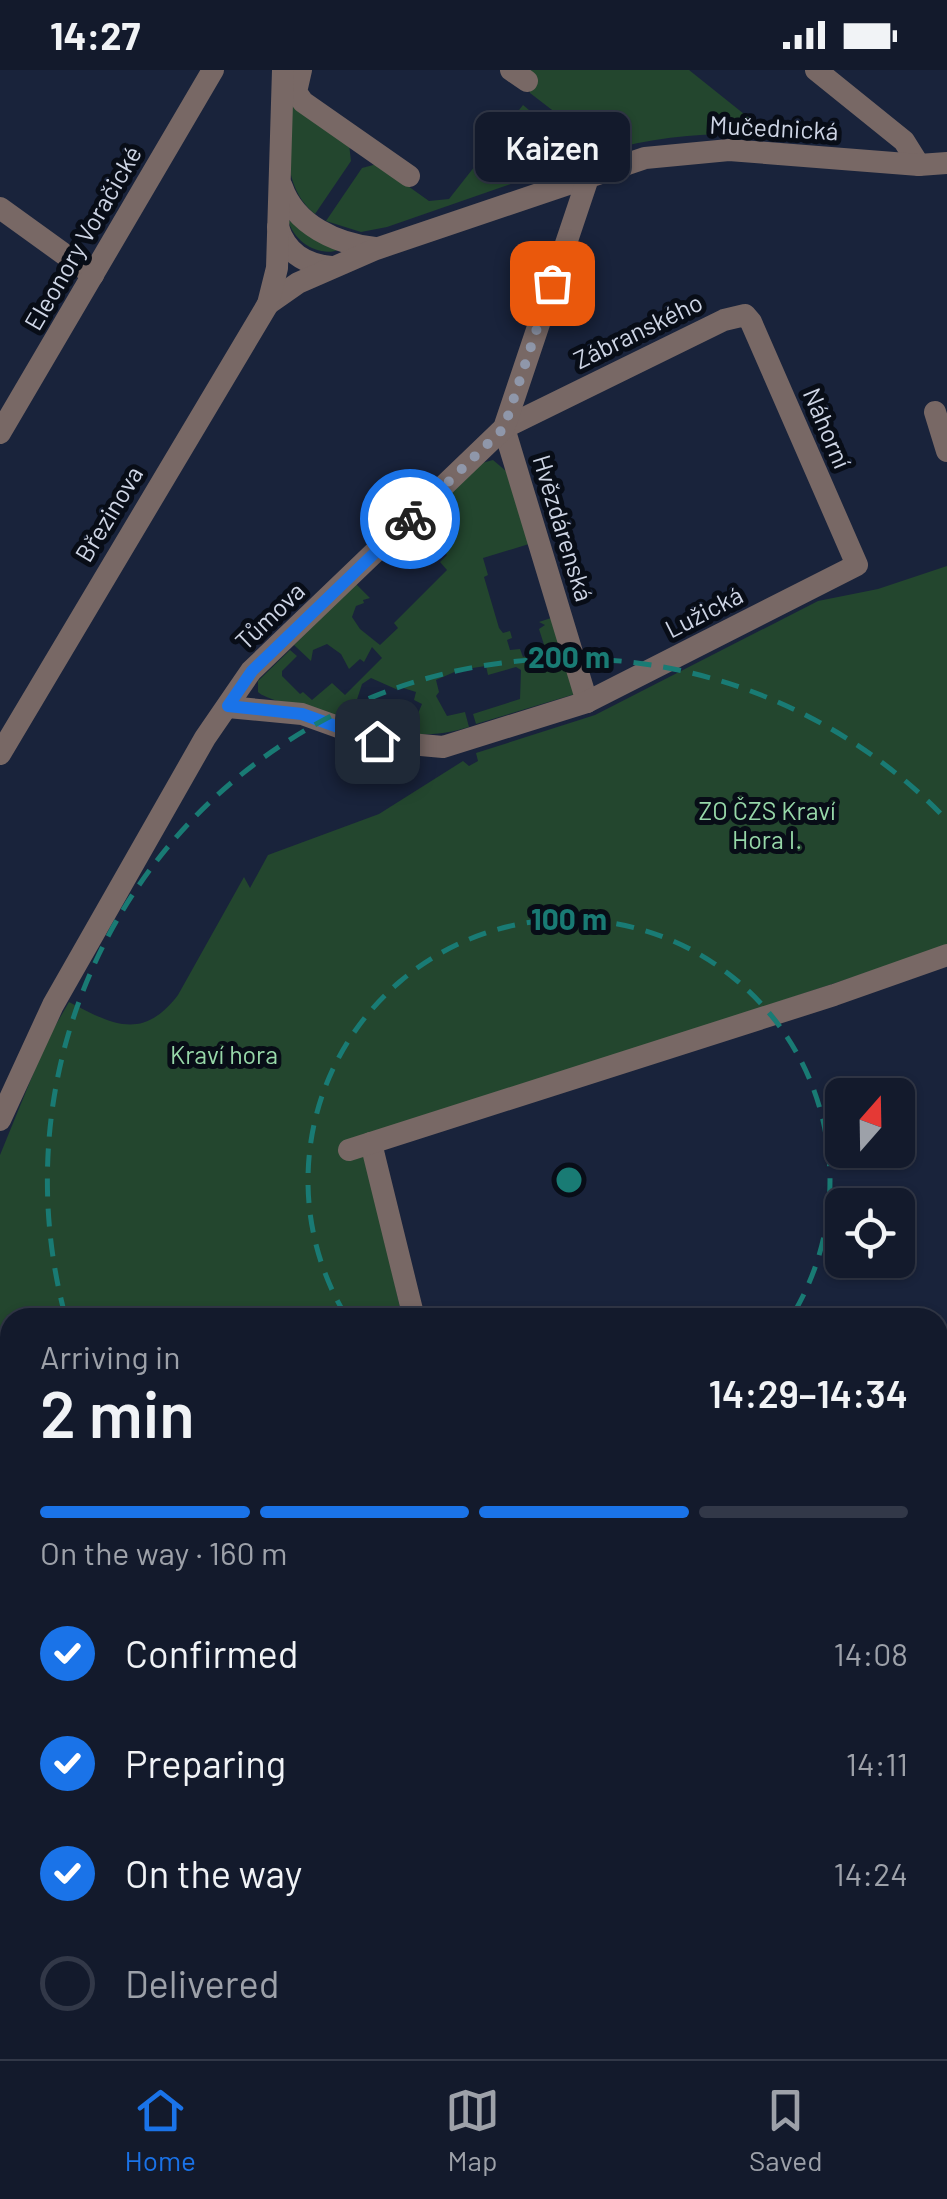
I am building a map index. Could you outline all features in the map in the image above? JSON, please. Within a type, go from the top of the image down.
[{"type":"street","name":"Eleonory Voračické","points":[[0,434],[213,70]]},
{"type":"street","points":[[268,304],[277,268],[283,70]]},
{"type":"street","points":[[301,70],[296,92],[303,102],[409,176]]},
{"type":"street","points":[[816,70],[904,141],[919,165]]},
{"type":"street","name":"Mučednická","points":[[268,304],[298,283],[376,248],[645,158],[709,150],[919,165],[947,163]]},
{"type":"street","name":"Tůmova","points":[[0,1120],[53,1006],[204,738],[252,671],[504,428],[589,174]]},
{"type":"street","points":[[281,183],[287,201],[297,213],[325,234],[355,246],[376,248]]},
{"type":"street","points":[[0,208],[93,275]]},
{"type":"street","points":[[277,224],[281,238],[296,255],[309,263],[331,267]]},
{"type":"street","name":"Březinova","points":[[0,754],[268,304]]},
{"type":"street","name":"Zábranského","points":[[504,428],[724,320],[744,315]]},
{"type":"street","name":"Náhorní","points":[[744,315],[751,322],[857,565]]},
{"type":"street","points":[[935,412],[947,452]]},
{"type":"street","name":"Hvězdárenská","points":[[504,428],[588,702]]},
{"type":"street","name":"Lužická","points":[[228,706],[302,714],[377,741],[443,747],[588,702],[857,565]]},
{"type":"street","points":[[411,1308],[360,1146],[947,956]]},
{"type":"green space","points":[[524,70],[689,70],[759,126],[758,136],[714,134],[671,138],[586,157],[556,113],[530,93]]},
{"type":"green space","points":[[293,85],[349,144],[351,161],[315,214],[303,201],[290,171]]},
{"type":"green space","points":[[523,105],[547,125],[571,163],[387,227],[361,232],[326,221],[362,168],[377,164],[429,201],[449,199]]},
{"type":"green space","points":[[288,220],[339,250],[323,251],[308,246]]},
{"type":"green space","points":[[493,460],[506,471],[529,544],[483,558],[488,575],[484,577],[499,628],[503,633],[510,631],[510,650],[520,649],[523,657],[546,651],[539,629],[545,625],[539,622],[551,618],[575,694],[476,724],[473,714],[520,699],[521,670],[516,667],[488,675],[486,666],[459,670],[436,680],[436,696],[447,716],[465,712],[469,727],[424,734],[379,731],[386,715],[413,725],[422,704],[414,700],[416,692],[400,687],[398,690],[371,678],[362,684],[350,721],[286,704],[258,692],[258,681],[290,650],[297,656],[282,676],[300,694],[303,692],[312,700],[332,683],[345,695],[382,658],[372,647],[364,662],[360,659],[349,669],[341,654],[327,644],[313,650],[311,661],[294,645],[356,584],[370,598],[356,606],[352,617],[380,645],[398,628],[394,623],[447,570],[440,562],[447,555],[434,541],[411,558],[398,544],[482,463]]},
{"type":"green space","name":"ZO ČZS Kraví Hora I.","points":[[947,566],[947,946],[363,1139],[400,1308],[0,1308],[0,1155],[47,1040],[69,1002],[114,1022],[140,1023],[152,1019],[178,995],[244,877],[250,888],[268,855],[379,814],[463,761],[469,766],[478,761],[476,753],[595,715],[818,601],[878,589]]},
{"type":"way so far","points":[[410,519],[504,428],[552,283]]},
{"type":"place","name":"Kaizen","points":[[552,283]]},
{"type":"route","points":[[377,741],[302,714],[228,706],[252,671],[410,519]]},
{"type":"park label","name":"Kraví hora","points":[[224,1055]]}]
